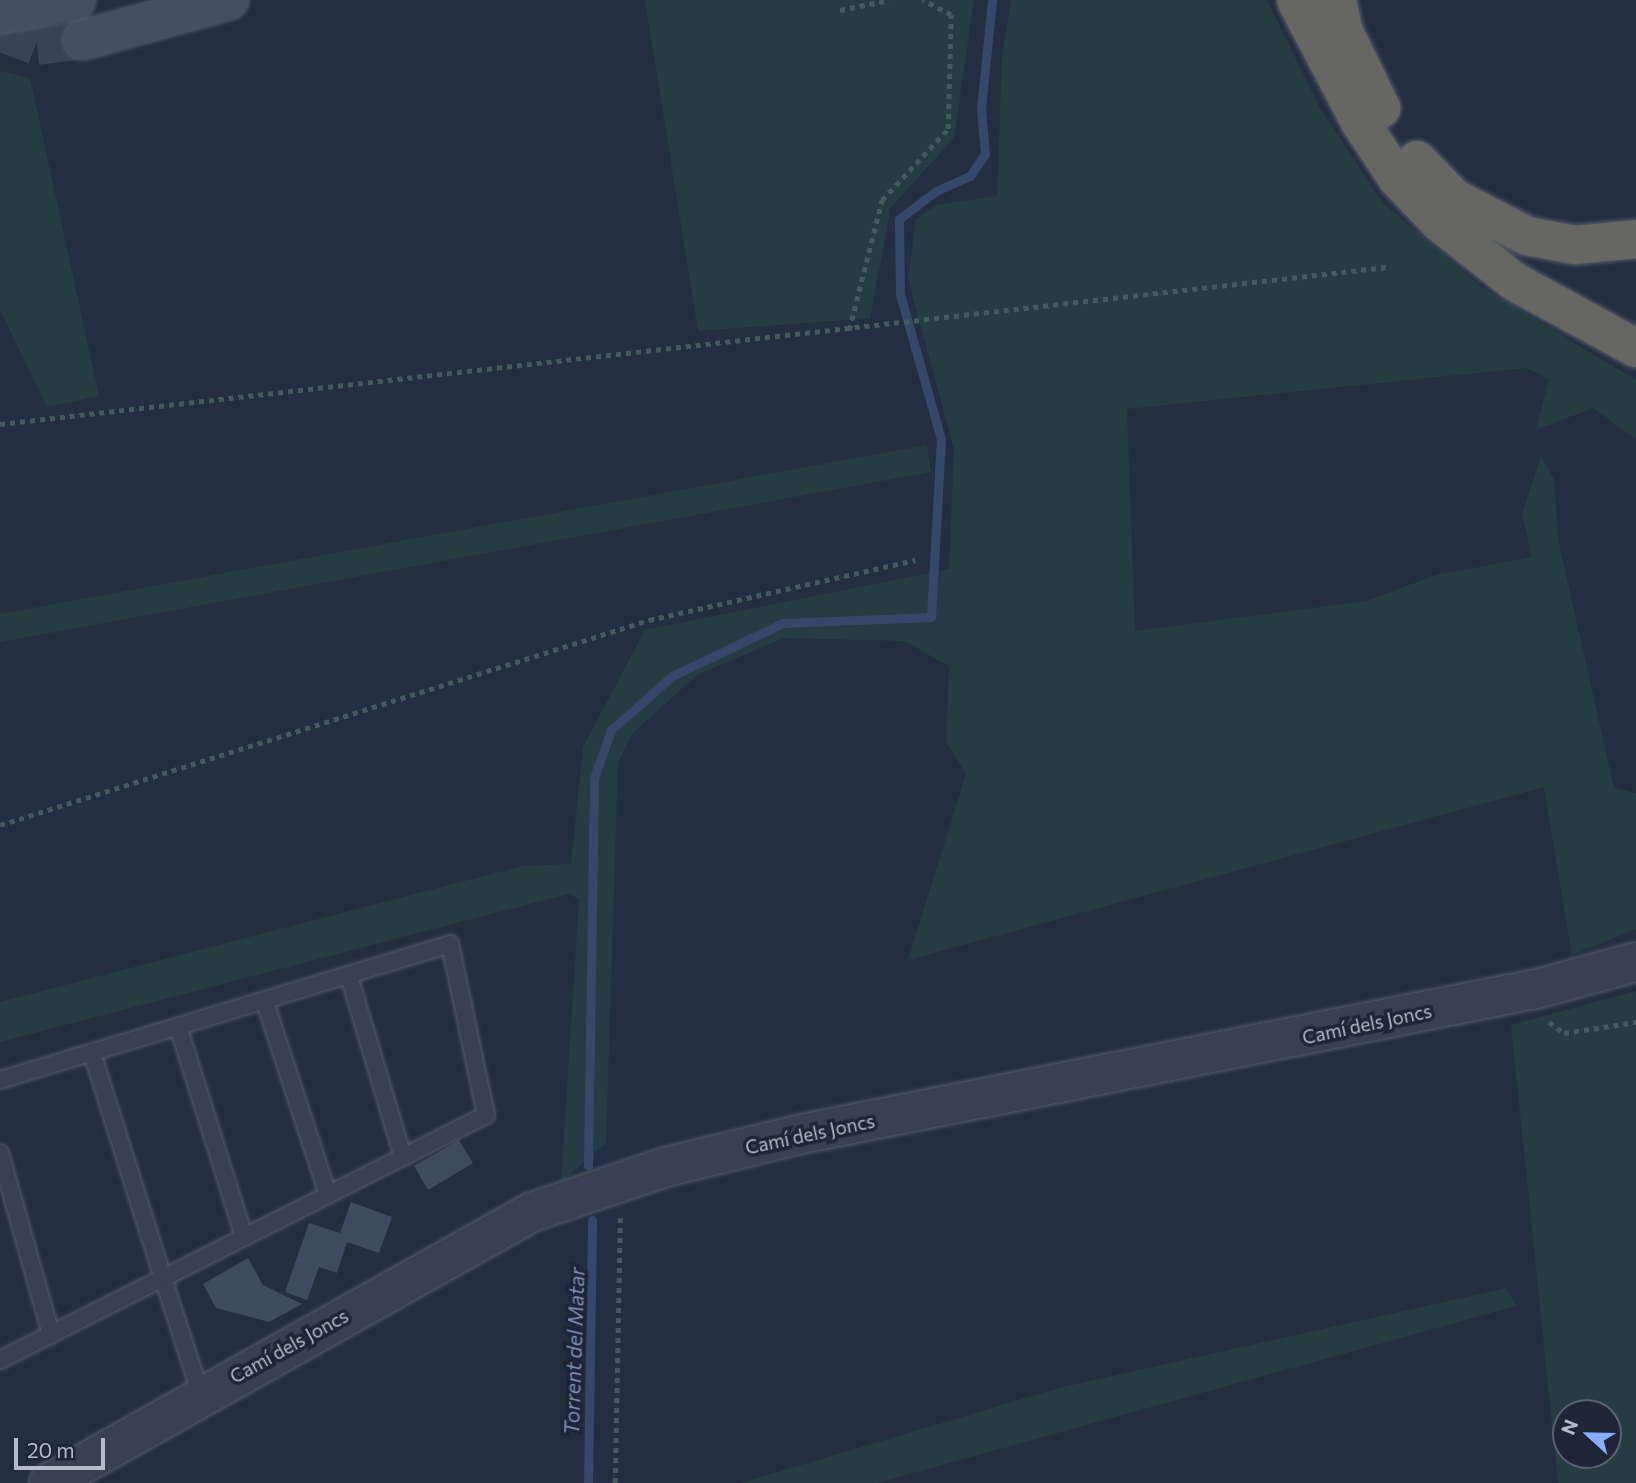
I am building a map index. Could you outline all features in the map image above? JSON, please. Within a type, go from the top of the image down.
[{"type":"highway","points":[[1296,0],[1360,122],[1397,178],[1440,223],[1516,282],[1636,348]]},
{"type":"highway","points":[[1336,0],[1344,32],[1387,118],[1430,178],[1454,198],[1478,215],[1551,241],[1586,245],[1636,239]]},
{"type":"main road","points":[[0,14],[76,0]]},
{"type":"main road","points":[[83,40],[229,0]]},
{"type":"street","name":"Camí dels Joncs","points":[[49,1483],[201,1395],[532,1212],[621,1183],[806,1132],[1512,994],[1636,962]]},
{"type":"lane","points":[[0,1080],[93,1056],[450,944],[486,1115],[0,1360]]},
{"type":"lane","points":[[349,976],[403,1157]]},
{"type":"lane","points":[[265,1002],[328,1195]]},
{"type":"lane","points":[[179,1029],[244,1237]]},
{"type":"lane","points":[[93,1056],[201,1395]]},
{"type":"lane","points":[[0,1153],[51,1335]]},
{"type":"path","points":[[840,9],[889,0]]},
{"type":"path","points":[[849,330],[882,200],[948,129],[951,15],[923,0]]},
{"type":"path","points":[[0,424],[849,330],[922,319],[1386,267]]},
{"type":"path","points":[[0,825],[649,620],[915,560]]},
{"type":"path","points":[[1512,994],[1564,1033],[1636,1022]]},
{"type":"path","points":[[615,1483],[621,1183]]},
{"type":"green space","points":[[645,0],[974,0],[954,138],[891,207],[870,318],[698,331]]},
{"type":"green space","points":[[1011,0],[1267,0],[1320,108],[1382,202],[1480,286],[1636,380],[1636,439],[1593,408],[1536,430],[1549,379],[1526,368],[1127,409],[1135,631],[1366,601],[1436,575],[1532,557],[1522,514],[1541,457],[1554,479],[1558,539],[1614,788],[1636,793],[1636,929],[1572,955],[1544,787],[908,960],[966,774],[946,742],[949,666],[904,641],[784,638],[697,675],[632,734],[618,763],[606,1143],[561,1182],[579,899],[568,894],[0,1042],[0,1002],[522,866],[571,864],[583,747],[645,630],[949,569],[954,449],[908,279],[916,219],[936,205],[997,196],[1002,58]]},
{"type":"green space","points":[[0,71],[30,78],[99,396],[47,407],[0,310]]},
{"type":"green space","points":[[927,445],[931,472],[0,642],[0,614]]},
{"type":"green space","points":[[1636,991],[1636,1483],[1558,1483],[1557,1469],[1622,1469],[1622,1399],[1552,1399],[1552,1425],[1511,1025]]},
{"type":"green space","points":[[1506,1288],[1516,1306],[877,1483],[741,1483],[1059,1388]]},
{"type":"building","points":[[459,1140],[473,1163],[428,1190],[414,1166]]},
{"type":"building","points":[[351,1202],[392,1217],[379,1253],[347,1242],[337,1273],[319,1267],[307,1300],[285,1292],[309,1223],[340,1233]]},
{"type":"building","points":[[248,1258],[263,1285],[302,1304],[269,1322],[216,1308],[203,1284]]},
{"type":"waterway","points":[[588,1165],[594,778],[611,730],[672,676],[783,623],[931,617],[941,439],[900,294],[899,219],[936,191],[970,176],[985,154],[981,109],[992,0]]},
{"type":"waterway","name":"Torrent del Matar","points":[[588,1483],[592,1220]]},
{"type":"tunnel","points":[[0,32],[37,46],[83,40]]}]
